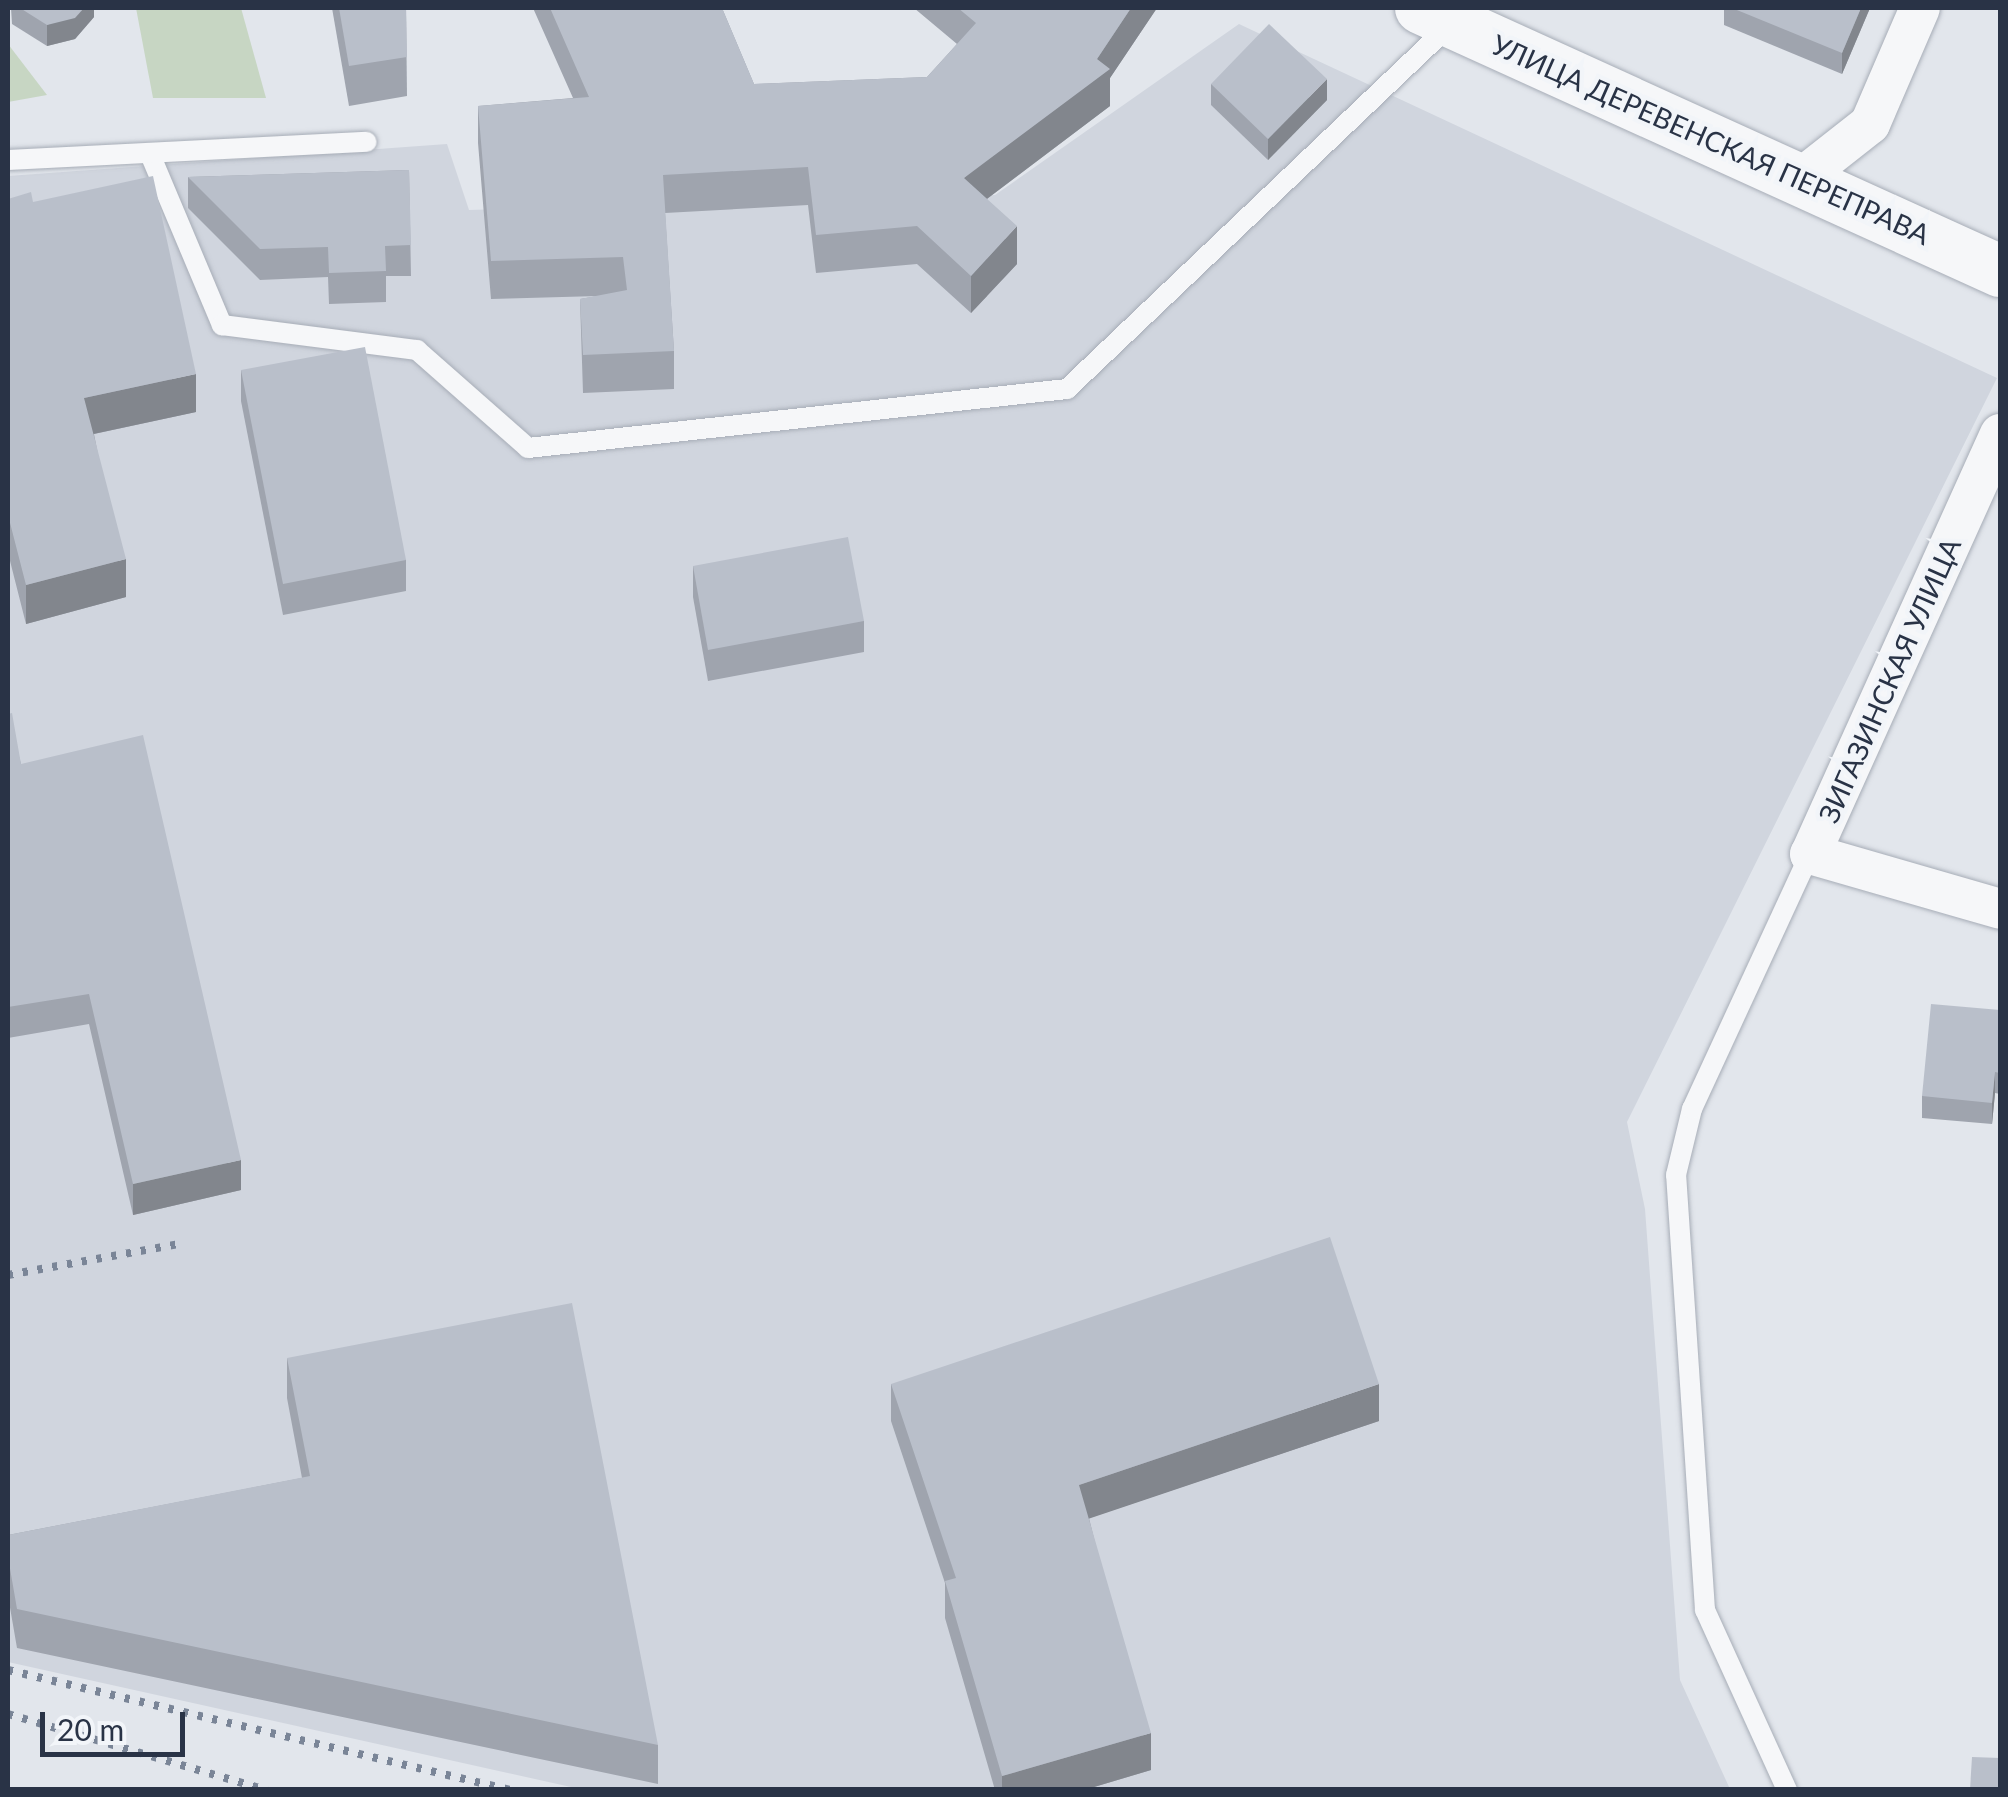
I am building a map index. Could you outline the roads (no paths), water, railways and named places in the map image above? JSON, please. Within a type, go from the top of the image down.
[{"type":"street","points":[[1800,178],[1870,124],[1920,8]]},
{"type":"street","name":"УЛИЦА ДЕРЕВЕНСКАЯ ПЕРЕПРАВА","points":[[1436,15],[2000,271]]},
{"type":"street","name":"ЗИГАЗИНСКАЯ УЛИЦА","points":[[2000,434],[1810,854],[2000,910]]},
{"type":"lane","points":[[150,154],[222,324],[417,350],[528,448],[1067,389],[1436,15]]},
{"type":"lane","points":[[8,160],[366,142]]},
{"type":"lane","points":[[1787,1790],[1705,1610],[1676,1175],[1692,1109],[1810,854]]},
{"type":"railway","points":[[8,1275],[178,1244]]},
{"type":"railway","points":[[8,1670],[510,1790]]},
{"type":"railway","points":[[8,1714],[267,1790]]}]
